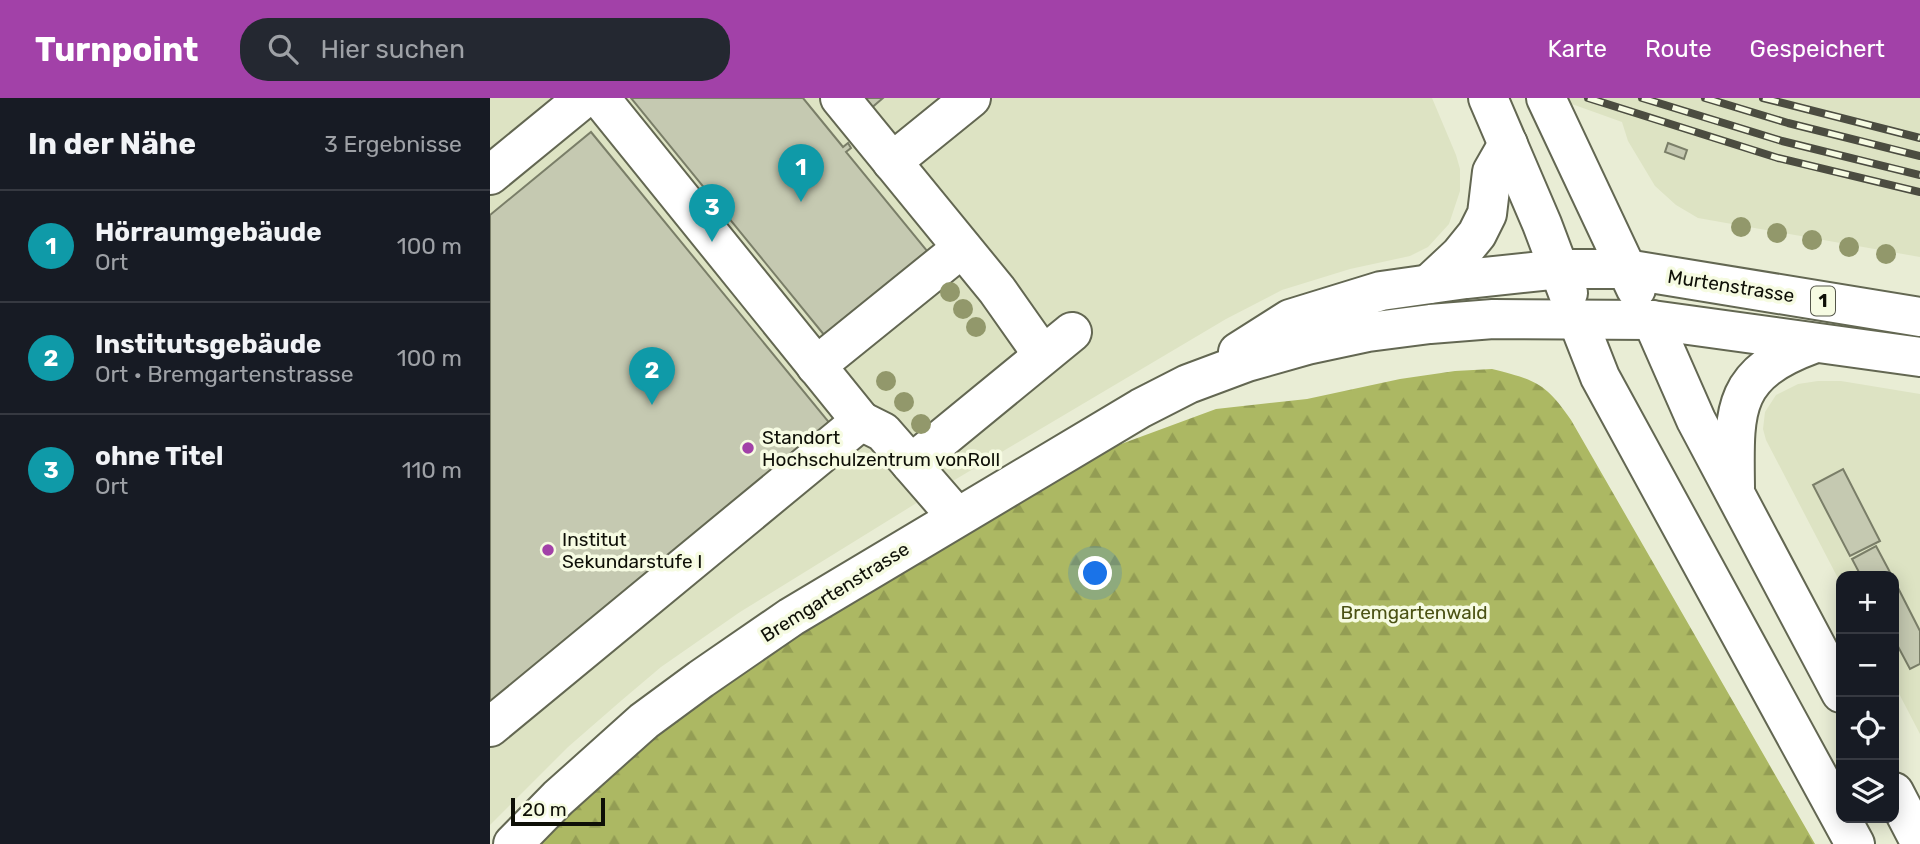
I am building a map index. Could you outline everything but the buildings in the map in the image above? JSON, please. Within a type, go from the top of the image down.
[{"type":"main road","points":[[490,175],[583,98]]},
{"type":"main road","points":[[600,98],[860,421],[883,432],[957,517]]},
{"type":"main road","points":[[840,98],[997,290],[1035,344]]},
{"type":"main road","points":[[1488,98],[1560,269],[1600,377],[1855,844]]},
{"type":"main road","points":[[892,162],[969,99]]},
{"type":"main road","name":"Murtenstrasse","points":[[1547,101],[1652,320],[1696,420],[1836,684]]},
{"type":"main road","points":[[1429,284],[1460,255],[1477,234],[1487,214],[1492,172],[1508,144]]},
{"type":"main road","points":[[817,366],[962,248]]},
{"type":"main road","name":"Murtenstrasse","points":[[1560,269],[1626,269],[1920,317]]},
{"type":"main road","name":"Bremgartenstrasse","points":[[513,844],[558,798],[644,721],[701,678],[791,617],[1131,413],[1188,384],[1290,319],[1381,291],[1560,269]]},
{"type":"main road","name":"Bremgartenstrasse","points":[[1188,384],[1307,345],[1368,332],[1493,319],[1578,321]]},
{"type":"main road","name":"1","points":[[1578,321],[1652,320],[1920,357]]},
{"type":"main road","points":[[911,464],[1072,332]]},
{"type":"main road","points":[[1735,492],[1734,429],[1738,408],[1748,388],[1765,367],[1784,355],[1813,344]]},
{"type":"main road","points":[[490,727],[860,421]]},
{"type":"main road","points":[[1899,802],[1920,842]]},
{"type":"shaded area","name":"Standort Hochschulzentrum vonRoll","points":[[490,98],[1432,98],[1456,155],[1460,169],[1460,191],[1449,224],[1428,247],[1410,256],[1350,269],[1282,290],[1226,319],[936,491],[740,612],[661,667],[622,700],[568,747],[490,825]]},
{"type":"shaded area","points":[[1555,98],[1920,98],[1920,257],[1698,218],[1676,205],[1655,186],[1628,141],[1622,122]]},
{"type":"shaded area","points":[[1841,381],[1920,394],[1920,734],[1899,694],[1899,571],[1836,571],[1836,574],[1766,440],[1763,429],[1765,412],[1776,395],[1798,384]]},
{"type":"green space","name":"Bremgartenwald","points":[[1492,369],[1538,384],[1554,398],[1571,420],[1815,844],[531,844],[630,751],[779,648],[947,544],[1113,447],[1216,409],[1307,399],[1400,379],[1455,371]]},
{"type":"railway","points":[[1588,98],[1778,158],[1920,192]]},
{"type":"railway","points":[[1642,98],[1782,141],[1920,175]]},
{"type":"railway","points":[[1705,98],[1788,123],[1920,156]]},
{"type":"railway","points":[[1763,98],[1920,138]]},
{"type":"place","name":"Hörraumgebäude","points":[[801,202]]},
{"type":"place","name":"ohne Titel","points":[[712,242]]},
{"type":"place","name":"Institutsgebäude","points":[[652,405]]},
{"type":"place","name":"Standort Hochschulzentrum vonRoll","points":[[748,448]]},
{"type":"place","name":"Institut Sekundarstufe I","points":[[548,550]]}]
